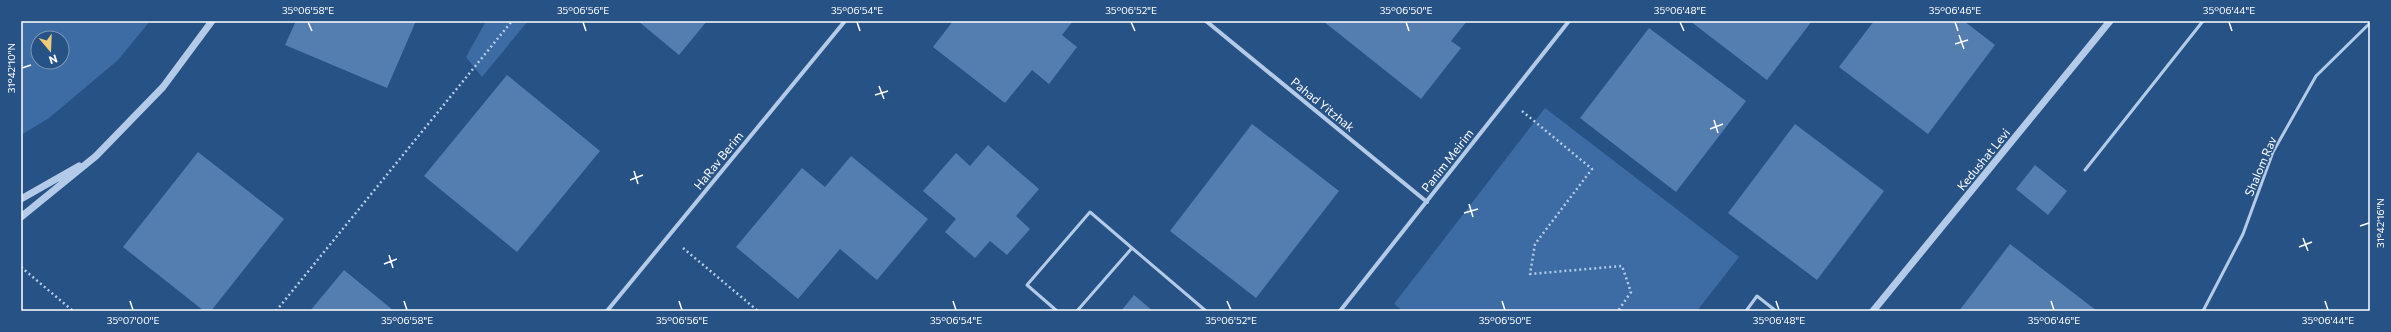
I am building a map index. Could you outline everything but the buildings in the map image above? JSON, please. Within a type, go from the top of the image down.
[{"type":"street","points":[[21,217],[96,156],[163,87],[212,21]]},
{"type":"street","name":"HaRav Berim","points":[[607,311],[845,21]]},
{"type":"street","name":"Pahad Yitzhak","points":[[1206,21],[1427,202]]},
{"type":"street","name":"Panim Meirim","points":[[1340,311],[1569,21]]},
{"type":"street","name":"Kedushat Levi","points":[[1873,311],[2110,21]]},
{"type":"street","points":[[21,199],[96,156]]},
{"type":"lane","points":[[2084,170],[2203,21]]},
{"type":"lane","name":"Shalom Rav","points":[[2203,311],[2243,234],[2273,152],[2316,76],[2370,23]]},
{"type":"lane","points":[[1057,311],[1027,285],[1090,212],[1206,311]]},
{"type":"lane","points":[[1077,311],[1132,248]]},
{"type":"lane","points":[[1746,311],[1757,296],[1776,311]]},
{"type":"path","points":[[276,311],[512,21]]},
{"type":"path","points":[[1508,100],[1592,169],[1535,244],[1530,274],[1622,266],[1631,292],[1618,311]]},
{"type":"path","points":[[668,236],[758,311]]},
{"type":"path","points":[[21,267],[73,311]]},
{"type":"shaded area","points":[[21,21],[150,21],[118,60],[49,118],[21,135]]},
{"type":"shaded area","points":[[486,21],[528,21],[482,77],[466,57]]},
{"type":"shaded area","points":[[1545,108],[1739,257],[1697,311],[1403,311],[1394,304]]}]
